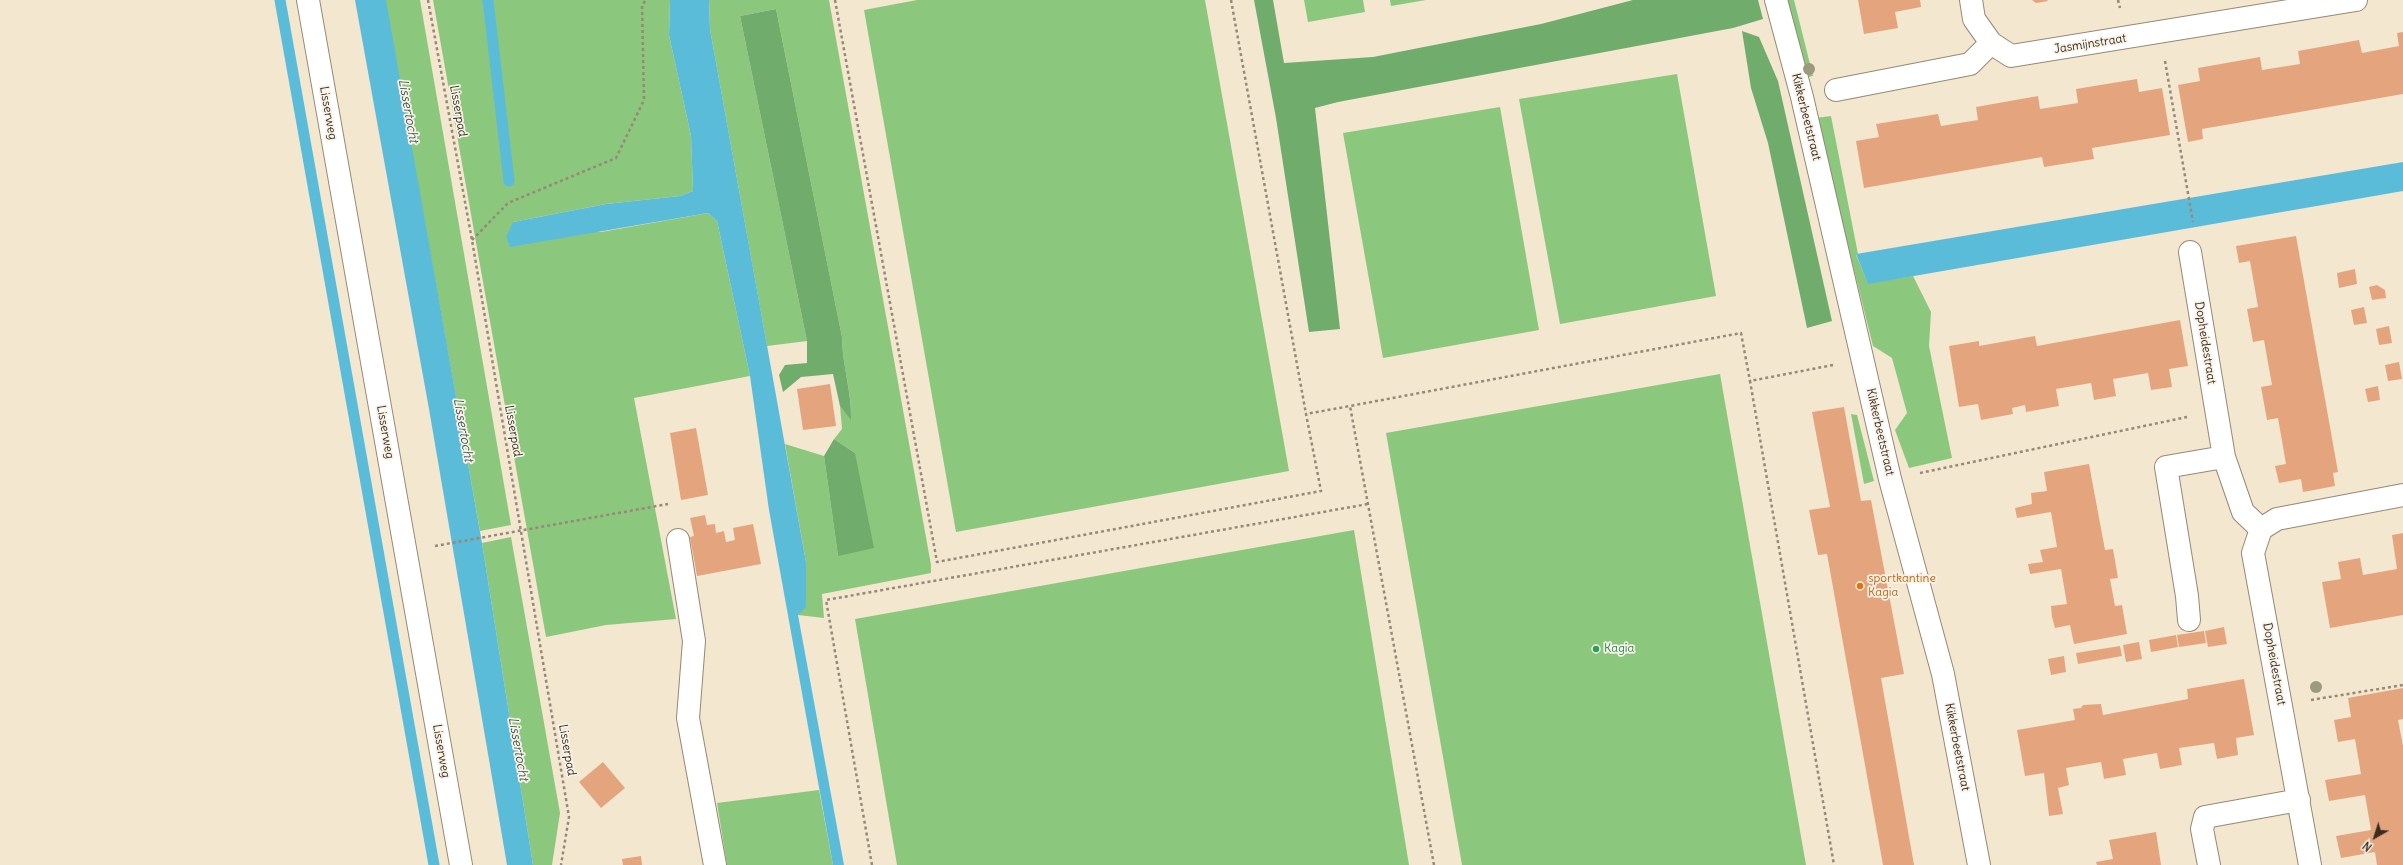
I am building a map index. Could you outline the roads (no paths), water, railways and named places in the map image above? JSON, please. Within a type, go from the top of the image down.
[{"type":"street","name":"Lisserweg","points":[[308,0],[461,865]]},
{"type":"street","name":"Kikkerbeetstraat","points":[[1776,0],[1802,97],[1890,479],[1943,674],[1979,865]]},
{"type":"street","points":[[1836,90],[1970,64],[1990,43],[1974,19],[1971,0]]},
{"type":"street","name":"Jasmijnstraat","points":[[1990,43],[2011,56],[2356,0]]},
{"type":"street","name":"Dopheidestraat","points":[[2190,252],[2224,457],[2243,512],[2261,529],[2253,554],[2310,865]]},
{"type":"street","points":[[2189,620],[2187,596],[2166,467],[2224,457]]},
{"type":"street","points":[[2261,529],[2277,519],[2403,495]]},
{"type":"street","points":[[678,540],[694,641],[688,718],[715,865]]},
{"type":"street","points":[[2209,865],[2202,829],[2205,817],[2299,800]]},
{"type":"water","points":[[355,0],[386,0],[482,543],[533,865],[507,865],[429,409]]},
{"type":"water","points":[[670,0],[709,0],[710,29],[806,562],[806,607],[798,615],[844,865],[833,865],[769,510],[750,376],[717,221],[708,213],[510,247],[506,237],[513,222],[606,204],[680,196],[693,191],[691,136],[669,35]]},
{"type":"water","points":[[2403,162],[2403,191],[1868,284],[1856,254]]},
{"type":"waterway","points":[[280,0],[434,865]]},
{"type":"waterway","points":[[488,0],[509,181]]},
{"type":"place","name":"sportkantine Kagia","points":[[1860,586]]},
{"type":"place","name":"Kagia","points":[[1596,649]]},
{"type":"water label","name":"Lissertocht","points":[[408,111]]},
{"type":"water label","name":"Lissertocht","points":[[463,430]]},
{"type":"water label","name":"Lissertocht","points":[[518,749]]}]
